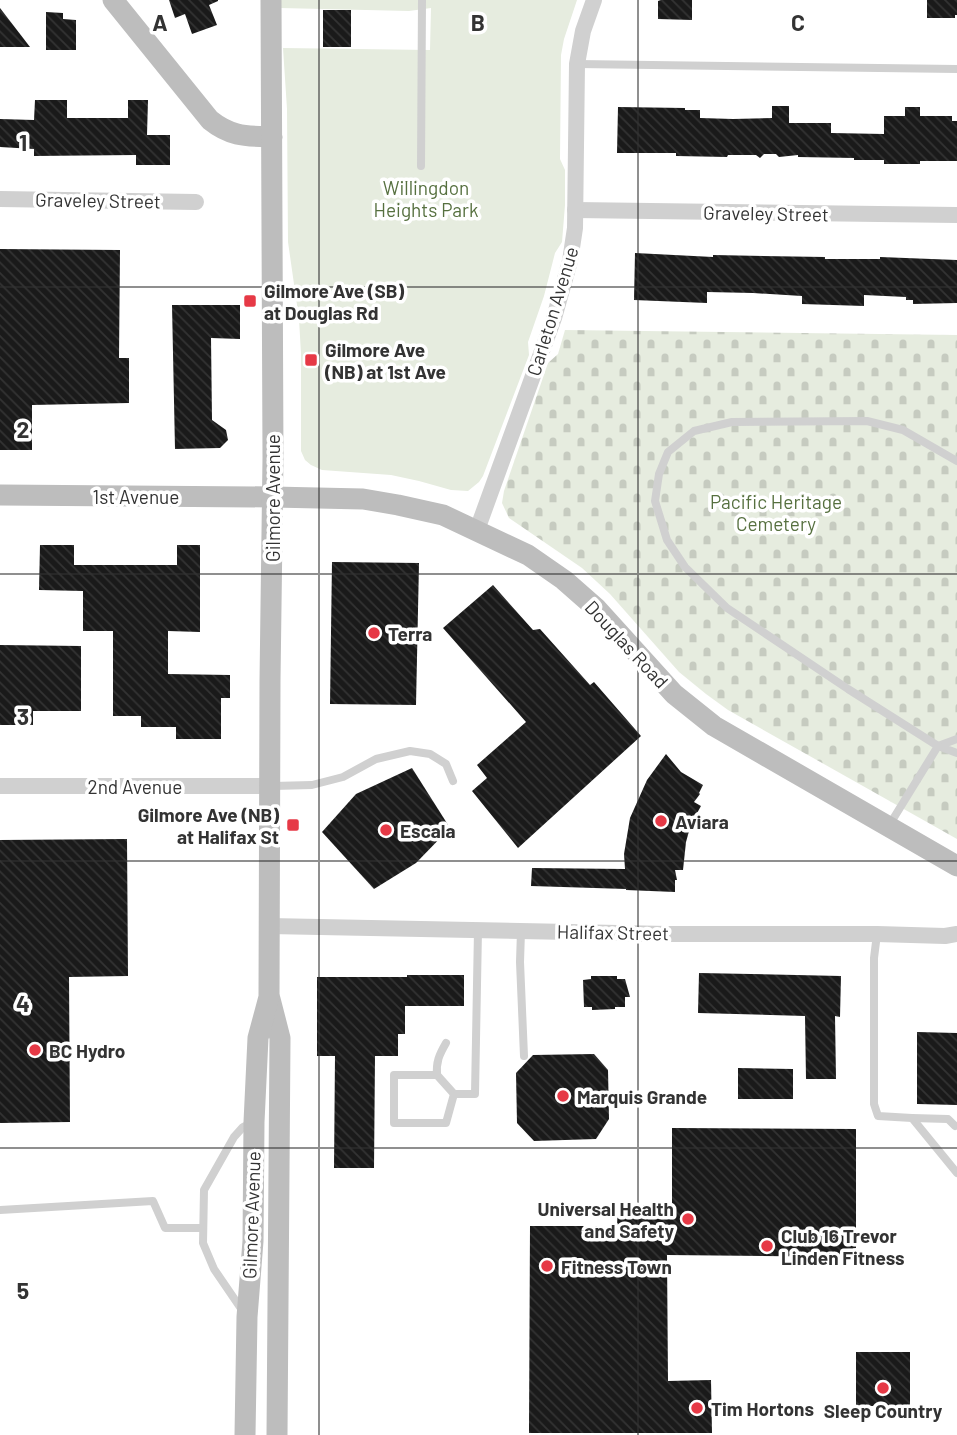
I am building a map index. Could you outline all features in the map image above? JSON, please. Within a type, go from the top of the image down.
[{"type":"street","points":[[113,0],[210,120],[223,130],[238,136],[272,137]]},
{"type":"street","name":"Gilmore Avenue","points":[[271,0],[273,497],[269,997],[280,1038],[277,1435]]},
{"type":"street","name":"Carleton Avenue","points":[[477,530],[520,415],[557,305],[572,250],[577,64],[583,31],[594,0]]},
{"type":"street","name":"Graveley Street","points":[[0,199],[196,202]]},
{"type":"street","name":"Graveley Street","points":[[575,210],[957,215]]},
{"type":"street","name":"1st Avenue","points":[[0,495],[273,497]]},
{"type":"street","name":"Douglas Road","points":[[273,497],[363,499],[443,515],[528,555],[564,580],[597,610],[674,694],[714,726],[957,866]]},
{"type":"street","name":"2nd Avenue","points":[[0,786],[270,786]]},
{"type":"street","name":"Halifax Street","points":[[269,926],[667,934],[957,934]]},
{"type":"street","name":"Gilmore Avenue","points":[[246,1435],[247,1317],[253,1241],[258,1038],[269,997]]},
{"type":"lane","points":[[421,166],[422,0]]},
{"type":"lane","points":[[577,64],[957,69]]},
{"type":"lane","points":[[957,461],[903,430],[867,421],[732,422],[694,431],[668,452],[659,474],[656,501],[667,540],[685,567],[727,608],[938,746],[957,753]]},
{"type":"lane","points":[[888,827],[938,746],[957,739]]},
{"type":"lane","points":[[270,786],[312,785],[343,777],[376,759],[410,751],[430,754],[446,764],[453,781]]},
{"type":"lane","points":[[446,1044],[436,1064],[437,1075],[453,1094],[475,1094],[478,930]]},
{"type":"lane","points":[[521,931],[524,1056]]},
{"type":"lane","points":[[877,934],[874,958],[874,1104],[878,1116],[948,1119],[955,1126]]},
{"type":"lane","points":[[437,1075],[394,1075],[394,1124],[446,1123],[453,1094]]},
{"type":"lane","points":[[912,1118],[957,1173]]},
{"type":"lane","points":[[247,1317],[214,1269],[203,1243],[204,1190],[234,1137],[243,1127],[254,1122]]},
{"type":"lane","points":[[0,1210],[153,1200],[165,1228],[203,1228]]},
{"type":"green space","name":"Willingdon Heights Park","points":[[280,0],[577,0],[561,55],[560,159],[565,170],[562,242],[555,253],[528,342],[529,355],[483,476],[468,491],[451,490],[391,475],[322,470],[305,460],[301,451],[301,354],[288,242],[287,109],[283,48],[430,50],[431,8],[409,11],[280,8]]},
{"type":"green space","name":"Pacific Heritage Cemetery","points":[[565,330],[957,335],[957,839],[728,710],[679,672],[610,594],[582,568],[509,518],[502,503],[504,491],[548,363],[558,354]]},
{"type":"building","points":[[169,0],[218,0],[209,5],[217,25],[192,34],[185,14],[175,18]]},
{"type":"building","points":[[692,0],[692,20],[658,19],[658,1]]},
{"type":"building","points":[[927,0],[957,0],[957,15],[955,18],[927,18]]},
{"type":"building","points":[[0,8],[30,47],[0,47]]},
{"type":"building","points":[[323,10],[351,10],[351,47],[323,47]]},
{"type":"building","points":[[46,12],[63,13],[63,19],[76,20],[76,50],[46,50]]},
{"type":"building","points":[[35,100],[67,100],[67,118],[128,118],[128,100],[148,100],[147,135],[170,135],[170,165],[136,165],[136,155],[34,156],[34,149],[0,147],[0,119],[34,120]]},
{"type":"building","points":[[772,106],[789,106],[789,123],[831,123],[831,133],[884,134],[884,116],[905,116],[905,107],[920,107],[920,116],[952,116],[952,121],[957,121],[957,161],[884,164],[884,160],[798,155],[779,157],[776,154],[764,154],[760,158],[756,155],[727,157],[676,156],[676,153],[617,153],[618,107],[685,108],[700,110],[700,118],[733,119],[772,118]]},
{"type":"building","points":[[0,249],[120,250],[119,358],[129,358],[129,403],[32,405],[32,450],[0,450]]},
{"type":"building","points":[[635,253],[713,257],[957,260],[957,303],[913,304],[913,300],[906,300],[906,297],[864,295],[864,306],[802,304],[802,296],[707,292],[707,303],[634,300]]},
{"type":"building","points":[[172,305],[240,305],[240,339],[211,338],[212,420],[226,430],[228,440],[220,448],[175,449]]},
{"type":"building","points":[[40,545],[74,545],[74,565],[177,565],[177,545],[200,545],[200,632],[168,631],[168,674],[230,675],[230,698],[221,698],[221,739],[176,739],[176,727],[141,727],[141,716],[113,716],[113,631],[83,631],[83,591],[39,590]]},
{"type":"building","name":"Terra","points":[[332,562],[419,563],[416,705],[330,704]]},
{"type":"building","points":[[493,585],[533,630],[540,629],[590,685],[594,682],[641,736],[518,848],[472,791],[487,778],[477,765],[526,722],[443,628]]},
{"type":"building","points":[[0,645],[81,646],[81,711],[33,711],[33,725],[0,725]]},
{"type":"building","name":"Aviara","points":[[666,754],[681,772],[703,785],[694,802],[701,806],[691,824],[683,870],[675,870],[675,892],[531,886],[532,868],[625,869],[624,854],[630,818],[647,780]]},
{"type":"building","name":"Escala","points":[[412,768],[450,828],[416,863],[374,889],[322,832],[356,794]]},
{"type":"building","name":"BC Hydro","points":[[127,839],[128,976],[69,977],[70,1122],[0,1123],[0,840]]},
{"type":"building","points":[[699,973],[841,976],[840,1017],[835,1016],[836,1079],[806,1079],[805,1016],[698,1013]]},
{"type":"building","points":[[464,975],[464,1006],[405,1006],[405,1034],[398,1034],[398,1056],[375,1056],[374,1168],[334,1168],[335,1056],[317,1056],[317,977]]},
{"type":"building","points":[[591,976],[617,976],[617,979],[625,979],[630,997],[625,997],[625,1007],[592,1010],[592,1007],[584,1007],[583,980],[591,979]]},
{"type":"building","points":[[917,1032],[957,1033],[957,1105],[917,1104]]},
{"type":"building","name":"Marquis Grande","points":[[594,1054],[608,1070],[609,1119],[596,1139],[534,1141],[517,1123],[516,1073],[533,1055]]},
{"type":"building","points":[[738,1068],[793,1069],[793,1099],[738,1099]]},
{"type":"building","points":[[672,1128],[856,1129],[856,1257],[667,1255],[668,1381],[711,1380],[712,1433],[529,1433],[530,1226],[617,1226],[618,1204],[672,1204]]},
{"type":"building","points":[[856,1352],[910,1352],[910,1406],[856,1406]]},
{"type":"place","name":"Gilmore Ave (SB) at Douglas Rd","points":[[250,301]]},
{"type":"place","name":"Gilmore Ave (NB) at 1st Ave","points":[[311,360]]},
{"type":"place","name":"Terra","points":[[374,633]]},
{"type":"place","name":"Aviara","points":[[661,821]]},
{"type":"place","name":"Gilmore Ave (NB) at Halifax St","points":[[293,825]]},
{"type":"place","name":"Escala","points":[[386,830]]},
{"type":"place","name":"BC Hydro","points":[[35,1050]]},
{"type":"place","name":"Marquis Grande","points":[[563,1096]]},
{"type":"place","name":"Universal Health and Safety","points":[[688,1219]]},
{"type":"place","name":"Club 16 Trevor Linden Fitness","points":[[767,1246]]},
{"type":"place","name":"Fitness Town","points":[[547,1266]]},
{"type":"place","name":"Sleep Country","points":[[883,1388]]},
{"type":"place","name":"Tim Hortons","points":[[697,1408]]}]
